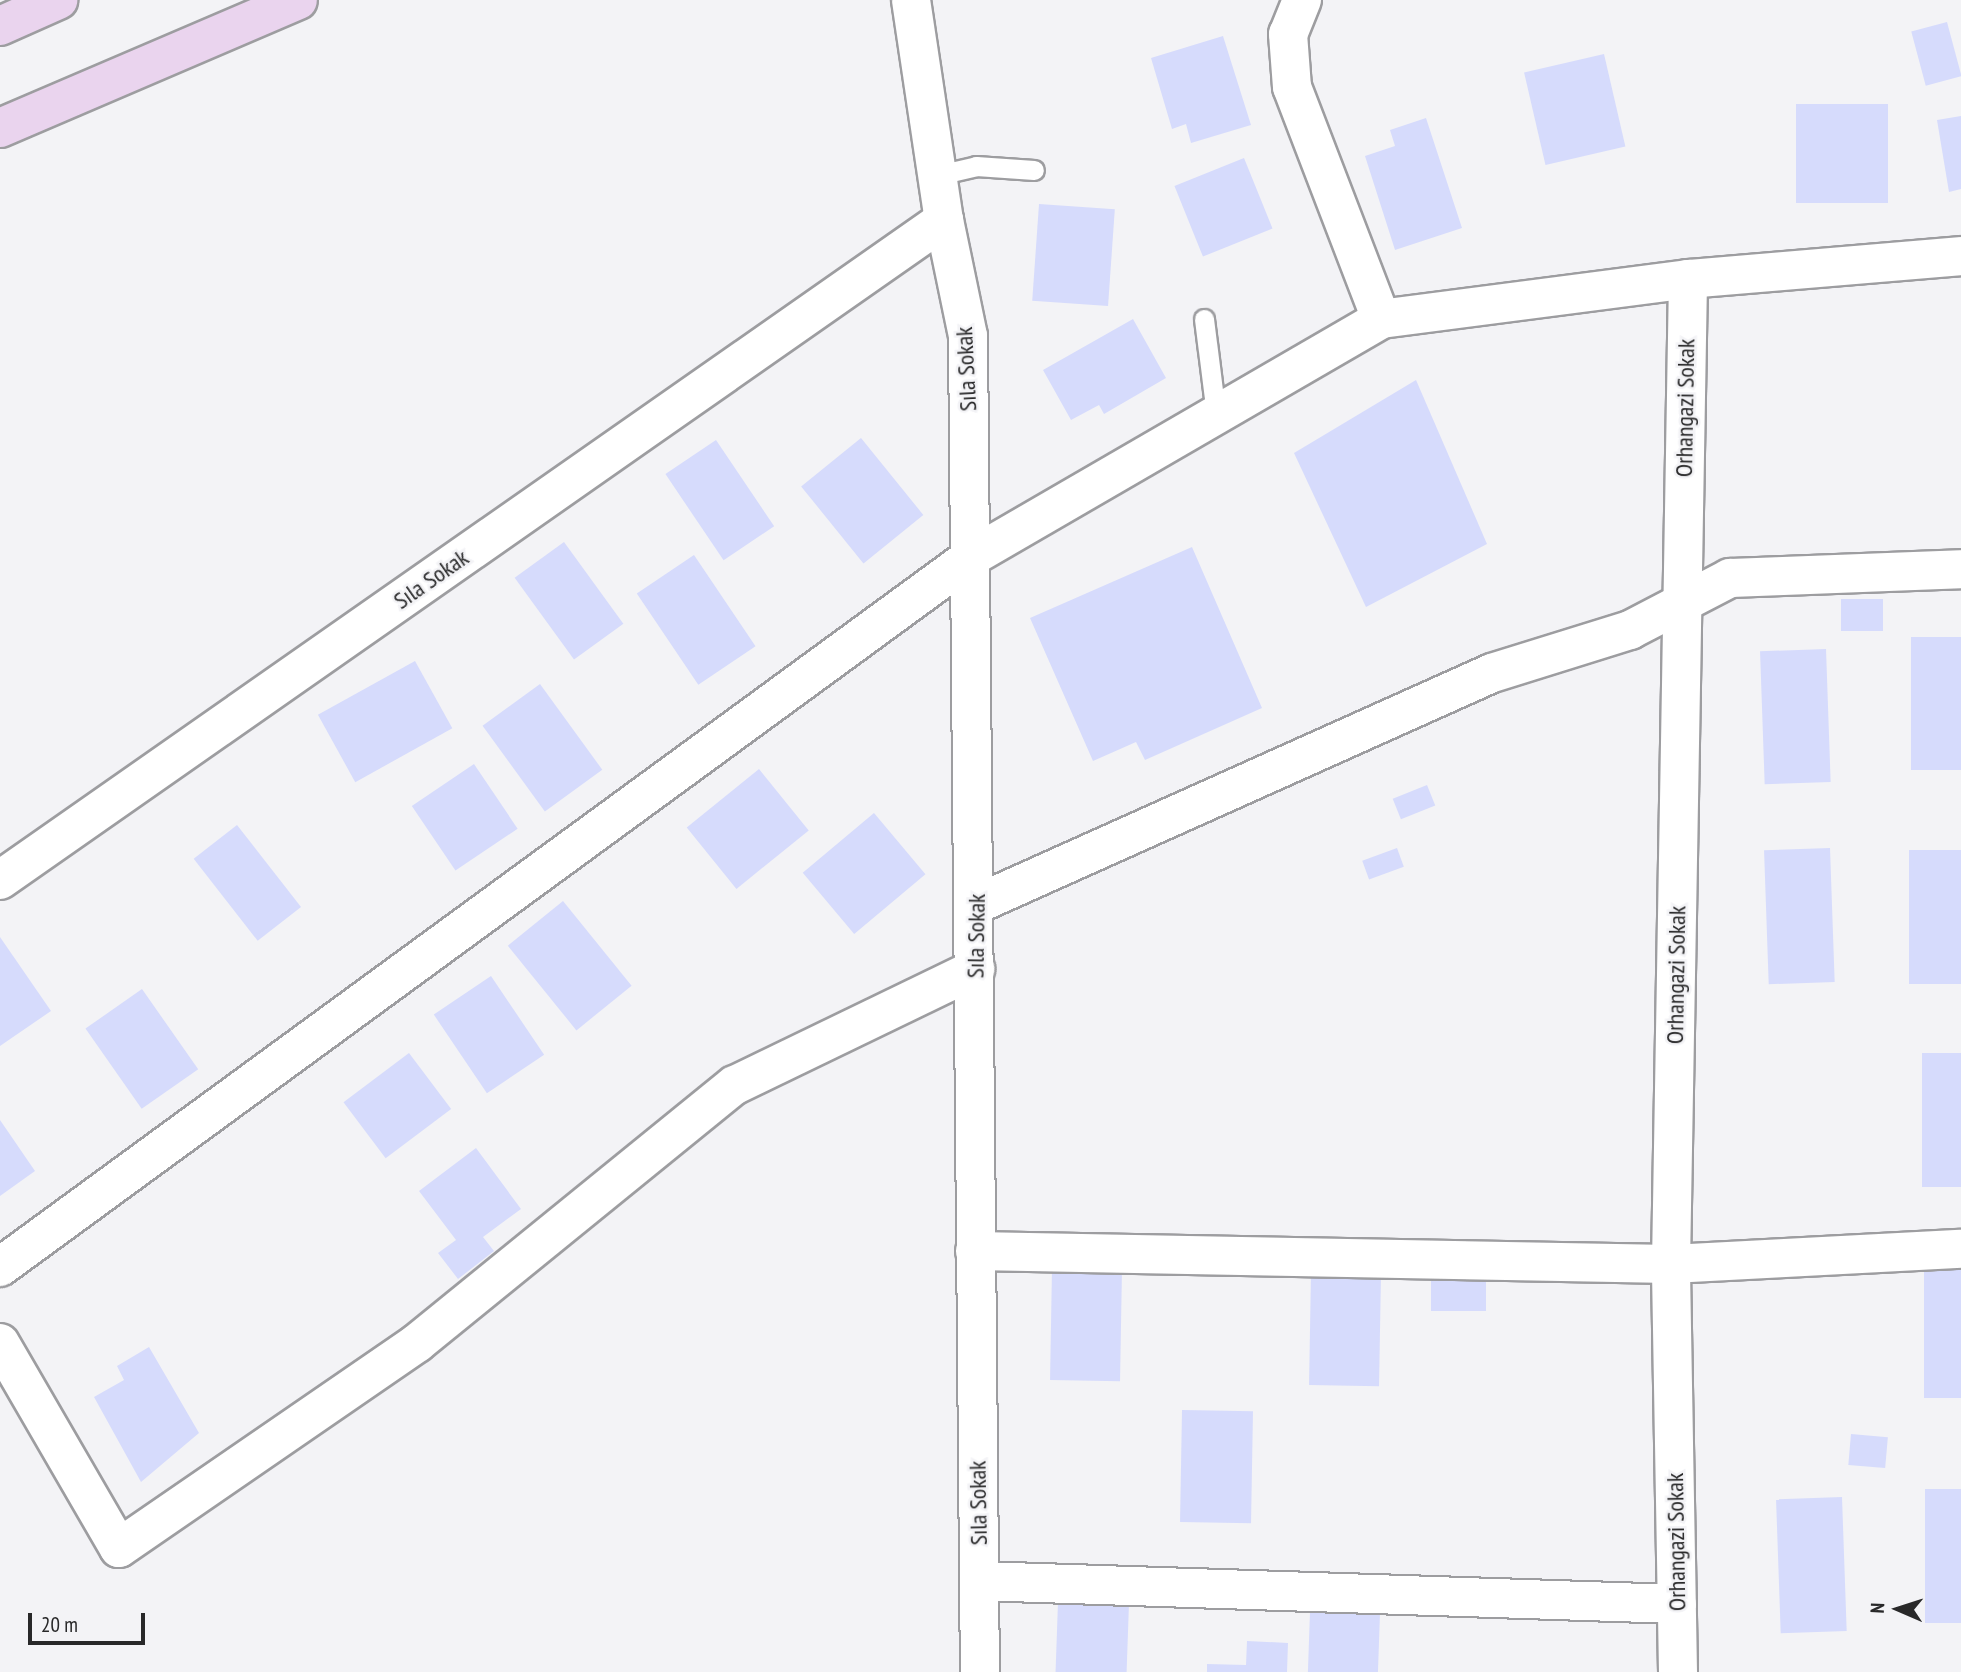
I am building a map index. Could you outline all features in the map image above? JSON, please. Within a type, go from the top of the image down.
[{"type":"main road","points":[[0,26],[58,0]]},
{"type":"main road","points":[[0,128],[298,0]]},
{"type":"street","points":[[911,0],[944,220]]},
{"type":"street","points":[[1302,0],[1288,34],[1292,87],[1381,318]]},
{"type":"street","name":"Sıla Sokak","points":[[0,880],[944,220],[968,336],[976,904],[975,1251],[980,1672]]},
{"type":"street","points":[[0,1267],[971,557],[1381,318],[1688,279],[1961,257]]},
{"type":"street","name":"Orhangazi Sokak","points":[[1678,1672],[1671,1264],[1688,279]]},
{"type":"street","points":[[976,904],[1492,673],[1630,630],[1730,578],[1961,569]]},
{"type":"street","points":[[0,1343],[119,1548],[417,1343],[735,1085],[975,968]]},
{"type":"street","points":[[975,1251],[1671,1264],[1961,1249]]},
{"type":"street","points":[[979,1581],[1676,1604]]},
{"type":"lane","points":[[938,175],[976,166],[1034,170]]},
{"type":"lane","points":[[1204,319],[1216,414]]},
{"type":"building","points":[[1947,22],[1961,76],[1926,86],[1911,32]]},
{"type":"building","points":[[1223,36],[1251,125],[1191,143],[1186,124],[1172,129],[1151,58]]},
{"type":"building","points":[[1604,54],[1625,147],[1545,165],[1524,72]]},
{"type":"building","points":[[1796,104],[1888,104],[1888,203],[1796,203]]},
{"type":"building","points":[[1961,116],[1961,189],[1949,192],[1937,120]]},
{"type":"building","points":[[1426,118],[1462,228],[1395,250],[1365,156],[1395,146],[1390,130]]},
{"type":"building","points":[[1244,158],[1272,228],[1203,257],[1174,186]]},
{"type":"building","points":[[1039,204],[1115,209],[1108,306],[1032,301]]},
{"type":"building","points":[[1133,319],[1166,378],[1104,414],[1099,405],[1071,420],[1043,370]]},
{"type":"building","points":[[1416,380],[1487,544],[1366,607],[1294,453]]},
{"type":"building","points":[[861,438],[923,515],[863,563],[801,486]]},
{"type":"building","points":[[716,440],[774,526],[724,560],[665,474]]},
{"type":"building","points":[[564,542],[623,624],[574,660],[515,578]]},
{"type":"building","points":[[1192,547],[1262,708],[1145,760],[1136,742],[1093,761],[1030,618]]},
{"type":"building","points":[[694,555],[756,646],[698,685],[637,594]]},
{"type":"building","points":[[1841,599],[1883,599],[1883,631],[1841,631]]},
{"type":"building","points":[[1911,637],[1961,637],[1961,770],[1911,770]]},
{"type":"building","points":[[1826,649],[1831,782],[1765,784],[1760,651]]},
{"type":"building","points":[[415,661],[452,728],[355,782],[318,715]]},
{"type":"building","points":[[540,684],[602,770],[545,811],[483,726]]},
{"type":"building","points":[[474,764],[518,829],[455,871],[412,806]]},
{"type":"building","points":[[759,769],[809,830],[736,889],[687,828]]},
{"type":"building","points":[[1427,785],[1435,805],[1401,819],[1393,799]]},
{"type":"building","points":[[874,813],[925,874],[854,934],[803,873]]},
{"type":"building","points":[[237,825],[301,907],[258,941],[194,859]]},
{"type":"building","points":[[1397,848],[1404,867],[1369,879],[1362,861]]},
{"type":"building","points":[[1830,848],[1835,982],[1769,984],[1764,850]]},
{"type":"building","points":[[1909,850],[1961,850],[1961,984],[1909,984]]},
{"type":"building","points":[[563,901],[632,986],[576,1030],[508,946]]},
{"type":"building","points":[[0,937],[51,1011],[0,1046]]},
{"type":"building","points":[[491,976],[544,1055],[487,1093],[434,1015]]},
{"type":"building","points":[[142,989],[198,1069],[142,1109],[85,1029]]},
{"type":"building","points":[[409,1053],[451,1109],[386,1158],[344,1102]]},
{"type":"building","points":[[1922,1053],[1961,1053],[1961,1187],[1922,1187]]},
{"type":"building","points":[[0,1120],[35,1171],[0,1196]]},
{"type":"building","points":[[476,1148],[521,1209],[483,1237],[494,1251],[458,1279],[438,1253],[456,1240],[419,1191]]},
{"type":"building","points":[[1924,1265],[1961,1265],[1961,1398],[1924,1398]]},
{"type":"building","points":[[1052,1268],[1122,1269],[1120,1381],[1050,1380]]},
{"type":"building","points":[[1311,1273],[1381,1274],[1379,1386],[1309,1385]]},
{"type":"building","points":[[1431,1276],[1486,1276],[1486,1311],[1431,1311]]},
{"type":"building","points":[[149,1347],[199,1433],[141,1482],[94,1397],[124,1380],[117,1366]]},
{"type":"building","points":[[1182,1410],[1253,1411],[1251,1523],[1180,1522]]},
{"type":"building","points":[[1851,1434],[1888,1437],[1885,1468],[1848,1465]]},
{"type":"building","points":[[1925,1489],[1961,1489],[1961,1623],[1925,1623]]},
{"type":"building","points":[[1842,1497],[1847,1631],[1781,1633],[1776,1499]]},
{"type":"building","points":[[1058,1602],[1129,1604],[1127,1672],[1056,1672]]},
{"type":"building","points":[[1310,1612],[1380,1614],[1378,1672],[1308,1672]]},
{"type":"building","points":[[1247,1641],[1288,1643],[1287,1672],[1207,1672],[1207,1664],[1246,1665]]}]
